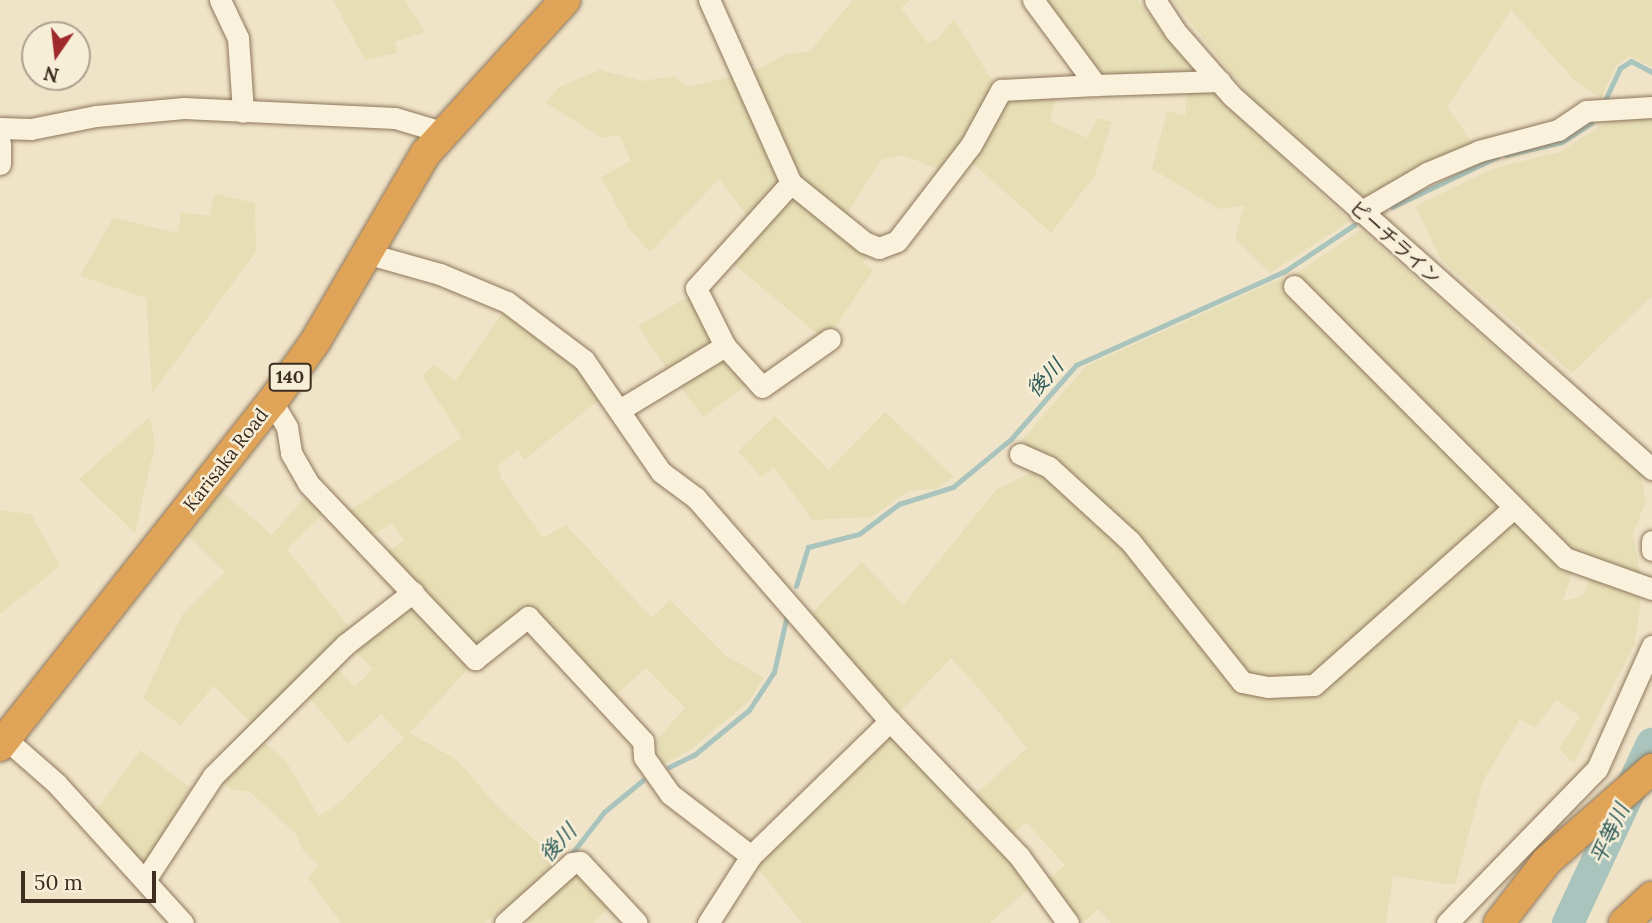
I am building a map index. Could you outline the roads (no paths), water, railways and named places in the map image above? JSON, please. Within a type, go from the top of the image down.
[{"type":"highway","name":"Karisaka Road","points":[[3,739],[272,402],[369,254],[442,132],[565,0]]},
{"type":"highway","points":[[1499,923],[1548,861],[1652,769]]},
{"type":"highway","points":[[1624,923],[1652,897]]},
{"type":"street","points":[[220,0],[238,38],[243,113]]},
{"type":"street","points":[[709,0],[791,183],[864,242],[879,248],[897,241],[971,145],[1000,90],[1220,81]]},
{"type":"street","points":[[1033,0],[1096,85]]},
{"type":"street","name":"ピーチライン","points":[[1155,0],[1175,31],[1220,81],[1360,212],[1652,469]]},
{"type":"street","points":[[1360,212],[1427,173],[1479,151],[1558,130],[1586,111],[1652,107]]},
{"type":"street","points":[[0,128],[32,129],[96,116],[184,108],[243,113],[395,118],[442,132]]},
{"type":"street","points":[[0,143],[0,164]]},
{"type":"street","points":[[791,183],[696,288],[725,346],[762,387],[830,339]]},
{"type":"street","points":[[369,254],[440,274],[507,302],[584,360],[621,408],[661,472],[696,498],[890,721],[1019,856],[1068,923]]},
{"type":"street","points":[[1294,286],[1511,509],[1564,558],[1652,589]]},
{"type":"street","points":[[621,408],[725,346]]},
{"type":"street","points":[[272,402],[287,427],[291,453],[308,483],[475,659],[528,617],[643,741],[643,757],[670,794],[751,856]]},
{"type":"street","points":[[1020,454],[1049,467],[1130,541],[1242,682],[1268,687],[1314,685],[1511,509]]},
{"type":"street","points":[[1652,541],[1652,550]]},
{"type":"street","points":[[145,880],[213,776],[346,644],[413,592]]},
{"type":"street","points":[[1447,923],[1597,769],[1652,646]]},
{"type":"street","points":[[708,923],[751,856],[890,721]]},
{"type":"street","points":[[3,739],[145,880],[183,923]]},
{"type":"street","points":[[505,923],[572,863],[580,862],[637,923]]},
{"type":"waterway","name":"後川","points":[[1606,98],[1620,68],[1631,61],[1652,72]]},
{"type":"waterway","name":"後川","points":[[1506,155],[1562,142],[1591,123]]},
{"type":"waterway","name":"後川","points":[[1392,207],[1497,157]]},
{"type":"waterway","name":"後川","points":[[796,586],[808,547],[859,534],[899,504],[953,487],[1011,439],[1076,365],[1285,271],[1354,225]]},
{"type":"waterway","name":"後川","points":[[669,767],[694,755],[749,710],[774,672],[787,615]]},
{"type":"waterway","name":"平等川","points":[[1568,923],[1652,744]]},
{"type":"waterway","name":"後川","points":[[569,857],[604,812],[643,780]]}]
